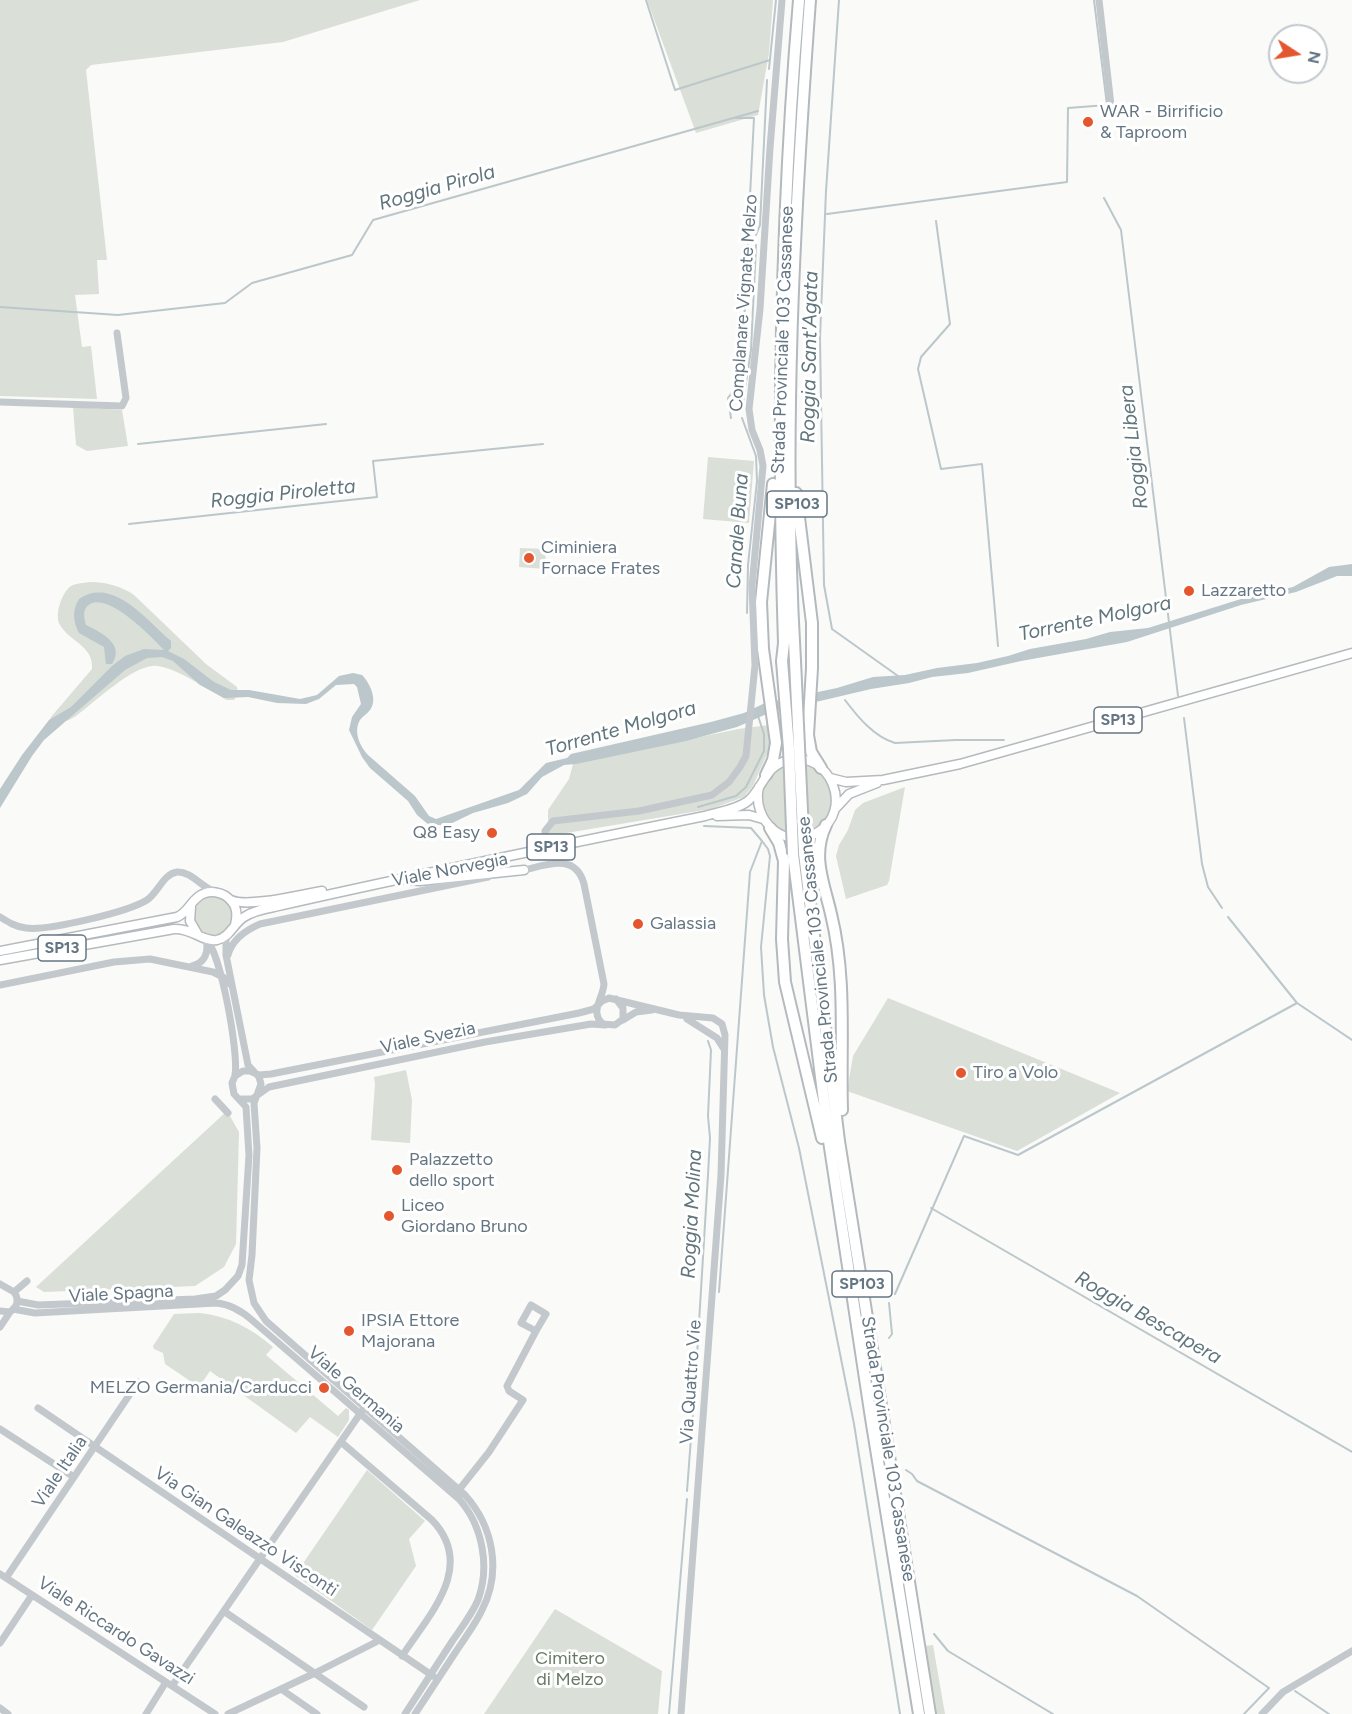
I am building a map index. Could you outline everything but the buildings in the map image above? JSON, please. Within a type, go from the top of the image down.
[{"type":"highway","name":"Strada Provinciale 103 Cassanese","points":[[799,0],[793,74],[779,436],[784,643],[782,661],[798,854],[829,1141],[919,1714]]},
{"type":"highway","name":"Strada Provinciale 103 Cassanese","points":[[810,0],[798,170],[790,500],[798,854],[839,1141],[930,1714]]},
{"type":"highway","name":"SP103","points":[[793,315],[797,337],[796,494],[812,623],[808,735],[810,748],[821,768]]},
{"type":"highway","name":"SP103","points":[[766,774],[773,760],[776,743],[763,649],[761,588],[772,507],[775,391],[782,327]]},
{"type":"highway","name":"SP103","points":[[767,824],[779,843],[784,861],[782,939],[785,982],[818,1113],[856,1364],[871,1418]]},
{"type":"highway","name":"SP103","points":[[826,825],[818,854],[841,966],[842,1123],[862,1283]]},
{"type":"main road","name":"SP13","points":[[830,778],[846,782],[883,780],[993,756],[1352,653]]},
{"type":"main road","points":[[766,774],[779,763],[796,759],[814,763],[830,778],[836,795],[835,809]]},
{"type":"main road","name":"SP13","points":[[0,960],[174,929],[188,930],[217,940],[231,931],[242,918],[256,911],[398,879],[705,816],[744,803],[753,795],[766,774]]},
{"type":"main road","name":"SP13","points":[[705,816],[749,815],[767,824],[777,833],[794,838],[812,836],[826,825],[835,809],[849,794],[883,780]]},
{"type":"main road","points":[[759,787],[758,804],[767,824]]},
{"type":"main road","points":[[398,879],[420,881],[524,870]]},
{"type":"main road","name":"SP13","points":[[0,951],[177,916],[185,912],[200,896],[214,892],[238,902],[398,879]]},
{"type":"main road","points":[[231,900],[237,913],[231,931]]},
{"type":"main road","points":[[192,903],[189,920],[201,936]]},
{"type":"street","name":"Complanare Vignate Melzo","points":[[546,848],[545,831],[553,821],[639,812],[716,793],[733,777],[744,762],[755,665],[752,586],[763,466],[760,450],[752,430],[749,409],[760,309],[770,136],[782,0]]},
{"type":"street","points":[[1099,0],[1111,105]]},
{"type":"street","points":[[0,402],[122,406],[126,398],[117,333]]},
{"type":"street","name":"Viale Norvegia","points":[[227,961],[232,944],[260,924],[556,863],[567,864],[575,867],[581,875],[604,984],[598,1005]]},
{"type":"street","points":[[0,917],[26,928],[50,927],[79,921],[143,903],[156,893],[167,876],[174,873],[187,874],[214,892]]},
{"type":"street","points":[[192,903],[196,892],[193,879]]},
{"type":"street","points":[[231,931],[226,940],[232,988],[248,1065],[254,1073],[261,1083],[254,1103],[257,1144],[249,1277],[253,1298],[248,1306],[233,1308],[225,1299],[243,1259],[249,1155],[245,1104],[231,1088],[232,1080],[236,1075],[245,1070],[254,1073]]},
{"type":"street","points":[[189,966],[199,964],[206,956],[207,947],[201,936]]},
{"type":"street","points":[[201,936],[211,944],[221,975],[237,1058],[236,1075]]},
{"type":"street","points":[[0,985],[124,960],[156,959],[221,975],[232,988]]},
{"type":"street","points":[[205,970],[218,982],[225,996]]},
{"type":"street","name":"Viale Svezia","points":[[254,1073],[271,1074],[579,1013],[593,1009],[605,999],[614,999],[680,1015],[712,1018],[722,1023],[725,1029],[724,1051]]},
{"type":"street","points":[[614,999],[619,1001],[624,1008],[624,1016],[620,1022]]},
{"type":"street","points":[[598,1005],[596,1011],[598,1019],[608,1026]]},
{"type":"street","name":"Viale Svezia","points":[[258,1095],[269,1087],[485,1042],[591,1024],[608,1026],[635,1013],[657,1010]]},
{"type":"street","name":"Viale Svezia","points":[[680,1015],[716,1036],[724,1051]]},
{"type":"street","name":"Via Quattro Vie","points":[[681,1714],[721,1176],[724,1051]]},
{"type":"street","points":[[238,1098],[249,1100],[258,1095]]},
{"type":"street","points":[[215,1099],[228,1113]]},
{"type":"street","points":[[0,1289],[11,1290],[27,1281]]},
{"type":"street","points":[[229,1286],[242,1282],[251,1288]]},
{"type":"street","points":[[0,1284],[11,1290],[17,1301],[0,1327]]},
{"type":"street","name":"Viale Spagna","points":[[17,1301],[38,1305],[189,1299],[216,1296],[229,1286]]},
{"type":"street","name":"Viale Germania","points":[[253,1298],[256,1309],[266,1320],[365,1406],[457,1492]]},
{"type":"street","name":"Viale Spagna","points":[[0,1311],[34,1313],[216,1304],[233,1308]]},
{"type":"street","name":"Viale Germania","points":[[233,1308],[254,1320],[360,1414],[474,1505],[484,1522],[491,1546],[492,1572],[482,1611],[405,1714]]},
{"type":"street","points":[[457,1492],[489,1452],[523,1400],[510,1392],[507,1388],[508,1382],[536,1331]]},
{"type":"street","name":"Viale Italia","points":[[3,1576],[138,1382]]},
{"type":"street","points":[[146,1714],[225,1611],[365,1406]]},
{"type":"street","name":"Via Gian Galeazzo Visconti","points":[[38,1408],[434,1677]]},
{"type":"street","points":[[0,1430],[74,1477]]},
{"type":"street","points":[[341,1442],[432,1520],[441,1532],[449,1551],[450,1570],[444,1590],[402,1656]]},
{"type":"street","name":"Viale Riccardo Gavazzi","points":[[3,1576],[215,1714]]},
{"type":"street","points":[[0,1643],[32,1595]]},
{"type":"street","points":[[225,1611],[364,1707]]},
{"type":"street","points":[[228,1714],[378,1641]]},
{"type":"street","points":[[1262,1714],[1283,1692],[1352,1651]]},
{"type":"street","name":"Viale Germania","points":[[415,1714],[434,1677]]},
{"type":"street","points":[[281,1689],[317,1714]]},
{"type":"street","points":[[0,1708],[8,1714]]},
{"type":"green space","points":[[0,0],[420,0],[283,42],[91,65],[86,70],[107,260],[97,260],[99,294],[75,295],[82,347],[91,346],[97,399],[0,396]]},
{"type":"green space","points":[[647,0],[773,0],[769,53],[758,115],[696,133]]},
{"type":"green space","points":[[73,407],[122,410],[128,446],[87,451],[76,445]]},
{"type":"green space","points":[[708,457],[754,461],[749,523],[703,519]]},
{"type":"green space","points":[[520,548],[546,549],[545,569],[519,567]]},
{"type":"green space","points":[[90,582],[113,585],[134,595],[206,664],[237,687],[238,694],[234,700],[227,700],[173,670],[157,666],[148,667],[126,677],[76,716],[46,727],[51,717],[92,669],[92,661],[85,649],[64,631],[58,621],[60,604],[68,589],[76,584]]},
{"type":"green space","points":[[769,725],[770,747],[753,786],[744,797],[711,809],[548,836],[548,810],[569,779],[573,764],[738,729]]},
{"type":"green space","points":[[797,763],[810,766],[822,773],[829,785],[832,798],[829,811],[822,823],[810,830],[797,833],[784,830],[772,823],[765,811],[762,798],[765,785],[772,773],[784,766]]},
{"type":"green space","points":[[905,787],[887,885],[846,899],[836,856],[855,810],[863,803]]},
{"type":"green space","points":[[213,897],[220,898],[226,903],[231,909],[231,923],[226,929],[220,934],[213,935],[206,934],[200,929],[195,923],[194,916],[195,909],[200,903],[206,898]]},
{"type":"green space","name":"Tiro a Volo","points":[[888,998],[1120,1093],[1017,1151],[847,1091],[853,1056]]},
{"type":"green space","points":[[406,1070],[412,1100],[410,1143],[371,1140],[374,1077]]},
{"type":"green space","points":[[227,1111],[239,1132],[236,1244],[224,1267],[195,1286],[44,1292],[36,1287]]},
{"type":"green space","points":[[200,1313],[230,1320],[256,1334],[273,1347],[266,1355],[338,1416],[346,1408],[349,1410],[349,1420],[338,1437],[310,1417],[296,1433],[210,1371],[199,1387],[165,1364],[163,1353],[154,1349],[153,1346],[174,1314]]},
{"type":"green space","points":[[367,1470],[425,1521],[409,1539],[416,1566],[372,1630],[295,1575]]},
{"type":"green space","name":"Cimitero di Melzo","points":[[555,1609],[662,1671],[658,1714],[484,1714]]},
{"type":"green space","points":[[933,1645],[945,1714],[936,1714],[924,1646]]},
{"type":"shaded area","name":"Torrente Molgora","points":[[1352,564],[1352,576],[1337,576],[1296,592],[1241,605],[1127,642],[871,689],[769,713],[737,727],[686,741],[564,765],[542,777],[527,794],[508,803],[473,813],[448,825],[429,825],[417,815],[408,801],[370,768],[362,757],[349,730],[352,717],[361,704],[357,687],[354,684],[336,685],[319,699],[306,704],[277,703],[248,697],[224,698],[200,685],[173,661],[162,657],[147,658],[125,670],[44,740],[0,808],[0,789],[49,720],[71,707],[125,656],[144,649],[164,650],[140,626],[118,610],[98,602],[87,606],[84,616],[86,625],[105,636],[114,645],[115,657],[112,664],[106,664],[104,647],[79,633],[75,625],[74,612],[79,599],[92,593],[104,593],[129,604],[171,641],[171,648],[168,651],[184,659],[214,682],[231,690],[249,690],[300,699],[317,695],[339,676],[353,673],[362,675],[368,682],[373,701],[370,710],[360,720],[357,729],[362,747],[368,755],[415,796],[429,816],[436,819],[519,790],[546,763],[567,758],[571,754],[711,722],[744,713],[765,703],[837,688],[873,677],[905,675],[977,663],[1110,632],[1148,628],[1241,599],[1293,587],[1329,567]]},
{"type":"waterway","points":[[646,0],[675,90],[770,60]]},
{"type":"waterway","name":"Canale Buna","points":[[769,69],[776,0]]},
{"type":"waterway","name":"Roggia Sant'Agata","points":[[839,0],[826,191],[820,338],[824,585],[832,629],[898,676]]},
{"type":"waterway","points":[[827,214],[1067,182],[1068,108],[1107,105],[1094,0]]},
{"type":"waterway","name":"Canale Buna","points":[[756,235],[760,225],[767,80]]},
{"type":"waterway","name":"Roggia Pirola","points":[[0,307],[118,315],[225,303],[252,283],[352,255],[373,220],[758,111]]},
{"type":"waterway","points":[[736,118],[754,118],[748,235]]},
{"type":"waterway","name":"Roggia Libera","points":[[1104,198],[1121,230],[1178,696]]},
{"type":"waterway","points":[[936,221],[950,324],[921,357],[918,369],[941,469],[982,464],[998,646]]},
{"type":"waterway","points":[[731,418],[728,398],[738,384],[743,344],[748,244]]},
{"type":"waterway","name":"Canale Buna","points":[[742,408],[751,350],[756,245]]},
{"type":"waterway","name":"Canale Buna","points":[[742,418],[756,456],[757,481],[748,565],[747,613]]},
{"type":"waterway","points":[[138,444],[326,424]]},
{"type":"waterway","name":"Roggia Piroletta","points":[[129,524],[377,497],[373,461],[543,444]]},
{"type":"waterway","points":[[845,700],[873,731],[895,743],[1004,740]]},
{"type":"waterway","points":[[698,807],[736,796],[746,787],[764,751],[764,734],[758,716]]},
{"type":"waterway","points":[[1184,718],[1202,864],[1208,887],[1222,908]]},
{"type":"waterway","points":[[704,826],[751,828],[762,841],[750,872],[719,1292]]},
{"type":"waterway","points":[[762,841],[770,856],[761,947],[764,995],[773,1047],[799,1148],[854,1424],[900,1714]]},
{"type":"waterway","points":[[1228,917],[1297,1003],[1352,1040]]},
{"type":"waterway","points":[[895,1294],[964,1136],[1018,1155],[1297,1003]]},
{"type":"waterway","name":"Roggia Molina","points":[[695,1388],[710,1138],[708,1116],[711,1050],[708,1041]]},
{"type":"waterway","name":"Roggia Bescapera","points":[[931,1208],[1352,1452]]},
{"type":"waterway","points":[[889,1303],[892,1334],[889,1338]]},
{"type":"waterway","name":"Roggia Molina","points":[[687,1491],[694,1398]]},
{"type":"waterway","points":[[906,1470],[917,1481],[1137,1596],[1269,1688],[1244,1714]]},
{"type":"waterway","name":"Roggia Molina","points":[[669,1714],[687,1499]]},
{"type":"waterway","points":[[934,1634],[948,1651],[1053,1714]]},
{"type":"waterway","points":[[1295,1691],[1329,1714]]},
{"type":"place","name":"WAR - Birrificio & Taproom","points":[[1088,122]]},
{"type":"place","name":"Ciminiera Fornace Frates","points":[[529,558]]},
{"type":"place","name":"Lazzaretto","points":[[1189,591]]},
{"type":"place","name":"Q8 Easy","points":[[492,833]]},
{"type":"place","name":"Galassia","points":[[638,924]]},
{"type":"place","name":"Tiro a Volo","points":[[961,1073]]},
{"type":"place","name":"Palazzetto dello sport","points":[[397,1170]]},
{"type":"place","name":"Liceo Giordano Bruno","points":[[389,1216]]},
{"type":"place","name":"IPSIA Ettore Majorana","points":[[349,1331]]},
{"type":"place","name":"MELZO Germania/Carducci","points":[[324,1388]]}]
